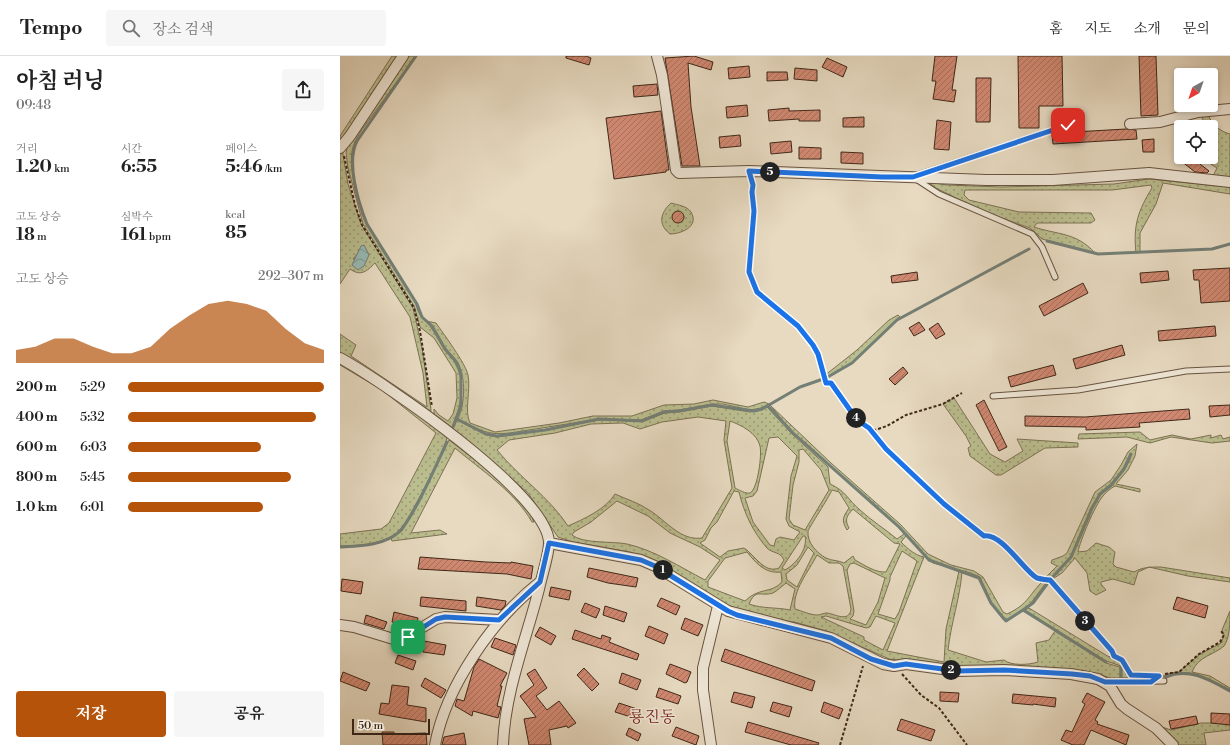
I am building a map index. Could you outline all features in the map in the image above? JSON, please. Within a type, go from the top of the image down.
[{"type":"street","points":[[343,145],[403,56]]},
{"type":"street","points":[[657,56],[662,75],[676,170],[679,173],[749,171],[986,180],[1053,180],[1149,174],[1230,182]]},
{"type":"street","points":[[1130,124],[1160,122],[1198,112],[1230,109]]},
{"type":"street","points":[[340,358],[403,398],[432,420],[498,473],[541,519],[549,543],[515,673],[503,745]]},
{"type":"street","points":[[549,543],[641,560],[655,566],[718,606],[737,615],[831,638],[846,644],[865,656],[894,666],[906,664],[957,671],[1004,670],[1065,673],[1090,676],[1105,682],[1110,686],[1121,704],[1156,728],[1173,745]]},
{"type":"street","points":[[435,745],[446,706],[499,620],[540,582]]},
{"type":"street","points":[[711,745],[703,690],[703,668],[718,606]]},
{"type":"street","points":[[340,625],[354,627],[400,640],[436,619],[445,617],[499,620]]},
{"type":"lane","points":[[913,177],[1068,125]]},
{"type":"lane","points":[[913,177],[939,194],[1032,234],[1042,247],[1055,277]]},
{"type":"lane","points":[[992,396],[1078,390],[1186,371],[1230,370]]},
{"type":"lane","points":[[1105,682],[1164,681]]},
{"type":"path","points":[[343,145],[354,205],[362,225],[414,308],[426,366],[432,409],[432,420]]},
{"type":"path","points":[[749,171],[753,185],[752,192],[754,211],[749,272],[755,287],[764,299],[798,326],[818,354],[826,383],[831,383],[857,420],[869,428],[886,449],[960,518],[984,536],[989,535],[993,538],[1016,556],[1036,577],[1050,580],[1112,651],[1114,656],[1122,660],[1131,675],[1137,675]]},
{"type":"path","points":[[869,428],[881,428],[906,415],[943,404],[962,393]]},
{"type":"path","points":[[1151,682],[1163,674],[1179,672],[1199,654],[1220,642],[1224,635],[1221,631]]},
{"type":"path","points":[[840,745],[865,656]]},
{"type":"path","points":[[894,666],[921,695],[939,708],[967,745]]},
{"type":"green space","points":[[392,56],[399,56],[340,144],[340,136]]},
{"type":"green space","points":[[406,56],[415,56],[365,125],[353,147],[352,165],[357,197],[366,224],[416,304],[417,309],[454,361],[459,373],[462,389],[458,412],[452,427],[454,427],[457,420],[486,435],[497,437],[599,420],[642,421],[665,413],[712,406],[750,412],[762,410],[767,407],[792,434],[828,467],[830,484],[840,490],[865,514],[897,539],[904,534],[906,536],[901,542],[912,552],[924,557],[887,651],[944,662],[946,629],[959,571],[962,572],[961,582],[948,650],[986,662],[1004,660],[1015,664],[1034,663],[1038,662],[1036,643],[1049,640],[1055,631],[1106,663],[1120,667],[1120,678],[1111,678],[1086,671],[1015,666],[961,668],[889,659],[826,631],[798,623],[738,611],[653,560],[630,552],[573,542],[558,537],[528,493],[479,451],[434,416],[434,409],[439,415],[448,421],[453,414],[457,398],[456,373],[434,338],[420,327],[414,306],[363,224],[348,168],[346,153],[348,143]],"holes":[[[698,417],[726,421],[724,440],[732,488],[702,538],[694,538],[680,533],[656,514],[637,503],[615,494],[600,509],[588,517],[568,526],[552,506],[497,450],[509,440],[555,433],[591,424],[623,423],[640,429],[662,422]],[[730,421],[744,427],[752,433],[756,437],[760,446],[759,471],[753,490],[748,493],[742,492],[735,488],[727,441]],[[778,437],[797,456],[791,476],[786,519],[789,526],[800,532],[794,540],[780,537],[776,539],[774,546],[770,545],[753,522],[745,498],[753,496],[757,491],[769,438]],[[803,449],[821,470],[829,490],[805,530],[793,525],[789,519],[793,485],[799,462],[799,450]],[[832,490],[839,492],[849,508],[844,519],[844,524],[847,530],[849,528],[847,518],[853,509],[894,543],[900,544],[886,572],[882,572],[870,568],[855,560],[853,556],[844,563],[826,558],[819,553],[811,543],[809,540],[808,531]],[[734,491],[739,492],[746,515],[753,529],[767,548],[780,555],[784,560],[779,568],[769,568],[760,563],[744,548],[728,551],[720,557],[700,543],[705,540]],[[617,501],[648,516],[670,533],[700,547],[720,560],[705,580],[647,550],[621,543],[583,540],[572,535]],[[803,536],[805,536],[805,546],[803,551],[797,560],[785,570],[782,568]],[[808,547],[814,553],[797,587],[787,580],[786,574],[797,565]],[[902,551],[917,561],[899,612],[895,619],[878,614],[890,577]],[[747,552],[761,567],[770,571],[781,572],[782,582],[778,586],[755,594],[745,601],[708,587],[708,581],[725,558]],[[817,555],[829,563],[839,563],[843,566],[851,609],[848,616],[841,617],[827,613],[815,615],[795,609],[796,595]],[[854,563],[885,578],[878,602],[866,625],[850,619],[853,616],[854,611],[847,570],[850,564]],[[786,583],[795,589],[790,610],[759,607],[749,604],[756,595],[773,593]],[[826,616],[866,628],[870,627],[876,616],[895,623],[883,650],[864,640],[864,637],[821,617]]]},
{"type":"green space","points":[[1208,115],[1211,120],[1203,120],[1201,116]]},
{"type":"green space","points":[[1218,128],[1230,134],[1230,178],[1212,178],[1217,168],[1211,164],[1218,164]]},
{"type":"green space","points":[[343,148],[348,184],[361,224],[413,308],[422,348],[431,410],[430,414],[340,355],[340,334],[356,345],[351,356],[427,407],[423,373],[410,317],[375,263],[366,271],[361,273],[357,273],[350,269],[340,284],[340,152]],"holes":[[[364,246],[369,255],[353,259]]]},
{"type":"green space","points":[[1149,179],[1230,187],[1230,194],[1163,183],[1156,204],[1140,233],[1140,252],[1136,253],[1136,226],[1140,211],[1152,188],[1151,185],[1112,190],[965,190],[964,195],[969,200],[1019,212],[1091,213],[1095,220],[1091,223],[1037,223],[1034,227],[1074,238],[1088,246],[1095,253],[1042,239],[1030,228],[982,211],[936,188],[928,182],[947,185],[1001,187],[1114,184]]},
{"type":"green space","points":[[671,203],[687,208],[691,212],[693,222],[688,229],[679,233],[670,234],[663,226],[663,214]]},
{"type":"green space","points":[[898,315],[900,317],[852,363],[825,378],[824,376],[857,350],[889,320]]},
{"type":"green space","points":[[426,321],[436,323],[466,370],[469,381],[468,418],[470,423],[495,432],[559,423],[593,416],[632,416],[664,405],[694,404],[713,400],[748,407],[764,402],[769,404],[761,408],[750,410],[723,404],[712,404],[664,411],[641,420],[599,419],[510,433],[488,433],[458,419],[464,391],[461,369],[457,361]]},
{"type":"green space","points":[[340,362],[404,403],[447,438],[440,457],[404,525],[399,531],[386,539],[363,545],[340,546],[340,534],[381,529],[389,523],[436,433],[382,390],[340,365]]},
{"type":"green space","points":[[954,398],[990,454],[1005,462],[1023,451],[1017,439],[1078,443],[1078,447],[1045,448],[1001,475],[996,475],[970,456],[968,448],[971,446],[966,436],[943,404]]},
{"type":"green space","points":[[770,405],[831,463],[900,524],[928,554],[951,565],[974,571],[983,577],[1003,612],[1007,614],[1020,606],[1044,580],[1048,580],[1028,607],[1006,620],[991,602],[980,577],[971,573],[933,563],[929,560],[899,527],[793,433]]},
{"type":"green space","points":[[1140,432],[1150,440],[1172,435],[1191,439],[1211,435],[1211,438],[1221,435],[1223,439],[1230,437],[1230,441],[1212,443],[1171,437],[1150,443],[1127,437],[1078,439],[1079,434]]},
{"type":"green space","points":[[449,440],[510,490],[521,501],[534,522],[532,522],[525,511],[507,491],[455,448],[411,533],[440,530],[447,534],[392,541],[391,538],[402,531]]},
{"type":"green space","points":[[1137,444],[1135,456],[1128,470],[1116,484],[1140,489],[1140,492],[1115,486],[1105,493],[1092,515],[1078,552],[1087,551],[1096,543],[1109,547],[1115,552],[1113,564],[1116,567],[1134,572],[1148,567],[1138,572],[1134,585],[1113,579],[1101,582],[1106,590],[1096,595],[1090,591],[1087,573],[1075,558],[1062,573],[1051,580],[1072,557],[1093,508],[1101,494],[1112,486],[1124,470],[1130,460],[1131,453],[1123,469],[1111,485],[1100,493],[1091,508],[1071,556],[1049,579],[1044,579],[1057,566],[1051,563],[1052,560],[1067,553],[1095,492],[1111,480],[1128,452]]},
{"type":"green space","points":[[1150,567],[1161,567],[1230,578],[1230,582],[1188,576]]},
{"type":"green space","points":[[1029,608],[1109,657],[1112,654],[1113,657],[1122,661],[1131,675],[1157,677],[1122,678],[1121,666],[1106,661],[1025,610]]},
{"type":"green space","points":[[1230,611],[1229,634],[1226,643],[1220,649],[1198,662],[1192,672],[1210,676],[1230,688],[1230,690],[1197,674],[1182,672],[1173,673],[1158,678],[1170,673],[1179,672],[1200,654],[1221,643],[1224,635],[1222,630]]},
{"type":"green space","points":[[1201,723],[1230,723],[1230,730],[1204,733],[1206,745],[1178,745],[1159,726],[1171,730]]},
{"type":"water","points":[[364,245],[369,255],[364,266],[358,270],[352,265],[361,246]]},
{"type":"building","points":[[566,56],[586,56],[591,58],[589,65],[566,58]]},
{"type":"building","points":[[694,56],[713,62],[711,70],[688,63],[691,107],[700,166],[682,166],[665,58]]},
{"type":"building","points":[[935,56],[957,56],[952,90],[956,90],[954,102],[933,99],[936,81],[932,81]]},
{"type":"building","points":[[1018,56],[1062,56],[1063,106],[1039,106],[1039,128],[1019,128]]},
{"type":"building","points":[[1139,56],[1156,56],[1158,115],[1141,116]]},
{"type":"building","points":[[827,58],[847,67],[843,77],[822,67]]},
{"type":"building","points":[[749,66],[750,77],[729,79],[728,68]]},
{"type":"building","points":[[795,68],[817,70],[817,81],[794,79]]},
{"type":"building","points":[[767,72],[787,72],[788,80],[767,81]]},
{"type":"building","points":[[976,78],[991,78],[990,122],[976,122]]},
{"type":"building","points":[[657,84],[658,95],[634,97],[633,86]]},
{"type":"building","points":[[747,105],[748,116],[727,118],[726,107]]},
{"type":"building","points":[[789,108],[789,111],[820,110],[820,121],[799,121],[799,119],[769,121],[768,110]]},
{"type":"building","points":[[661,111],[669,170],[666,170],[666,172],[614,179],[606,118]]},
{"type":"building","points":[[864,117],[864,127],[843,127],[843,118]]},
{"type":"building","points":[[937,120],[951,122],[949,150],[934,149]]},
{"type":"building","points":[[1126,129],[1136,130],[1137,139],[1053,144],[1052,134],[1056,133]]},
{"type":"building","points":[[740,135],[741,146],[720,148],[719,137]]},
{"type":"building","points":[[1154,139],[1154,152],[1143,152],[1142,140]]},
{"type":"building","points":[[791,141],[792,152],[771,154],[770,143]]},
{"type":"building","points":[[799,147],[821,148],[821,159],[799,159]]},
{"type":"building","points":[[841,152],[863,153],[863,164],[841,163]]},
{"type":"building","points":[[1185,164],[1200,164],[1209,171],[1207,173],[1195,172]]},
{"type":"building","points":[[676,211],[680,211],[684,217],[680,223],[676,223],[672,219],[672,215]]},
{"type":"building","points":[[1230,268],[1230,301],[1201,303],[1199,280],[1194,280],[1193,270]]},
{"type":"building","points":[[1168,271],[1169,280],[1141,283],[1140,273]]},
{"type":"building","points":[[917,272],[918,280],[892,283],[891,276]]},
{"type":"building","points":[[1083,283],[1088,293],[1044,316],[1039,306]]},
{"type":"building","points":[[919,322],[925,330],[914,336],[909,328]]},
{"type":"building","points":[[938,323],[945,334],[936,339],[929,329]]},
{"type":"building","points":[[1215,326],[1216,336],[1159,341],[1158,331]]},
{"type":"building","points":[[1122,345],[1125,355],[1076,369],[1073,359]]},
{"type":"building","points":[[1053,365],[1056,375],[1011,387],[1008,377]]},
{"type":"building","points":[[903,367],[908,373],[895,385],[889,379]]},
{"type":"building","points":[[984,400],[1007,447],[999,451],[976,405]]},
{"type":"building","points":[[1230,405],[1230,415],[1210,417],[1209,406]]},
{"type":"building","points":[[1189,409],[1190,419],[1139,423],[1140,427],[1086,430],[1086,427],[1025,426],[1025,416],[1085,417]]},
{"type":"building","points":[[420,557],[486,562],[511,562],[533,566],[531,579],[507,574],[418,569]]},
{"type":"building","points":[[589,568],[638,578],[636,587],[608,583],[587,577]]},
{"type":"building","points":[[342,579],[363,582],[361,594],[341,591]]},
{"type":"building","points":[[551,587],[571,591],[569,600],[549,596]]},
{"type":"building","points":[[421,597],[466,601],[466,611],[420,606]]},
{"type":"building","points":[[477,597],[506,601],[505,606],[501,610],[476,606]]},
{"type":"building","points":[[1177,597],[1208,606],[1205,618],[1173,609]]},
{"type":"building","points":[[661,598],[680,606],[676,615],[657,606]]},
{"type":"building","points":[[585,603],[600,609],[596,618],[581,612]]},
{"type":"building","points":[[605,606],[627,613],[624,622],[603,615]]},
{"type":"building","points":[[394,612],[418,618],[417,623],[411,626],[392,622]]},
{"type":"building","points":[[366,615],[387,622],[384,629],[364,623]]},
{"type":"building","points":[[685,618],[703,625],[698,636],[681,629]]},
{"type":"building","points":[[649,626],[668,634],[664,644],[645,636]]},
{"type":"building","points":[[540,627],[556,636],[551,645],[535,636]]},
{"type":"building","points":[[575,630],[601,639],[602,635],[611,638],[609,642],[639,654],[637,660],[572,639]]},
{"type":"building","points":[[495,638],[516,645],[513,655],[491,647]]},
{"type":"building","points":[[424,641],[446,645],[444,655],[423,652]]},
{"type":"building","points":[[725,649],[815,681],[812,691],[721,661]]},
{"type":"building","points":[[398,655],[416,661],[413,670],[395,663]]},
{"type":"building","points":[[479,659],[507,673],[500,686],[502,686],[497,706],[501,707],[498,718],[473,711],[472,716],[455,706],[457,699],[464,701],[474,667]]},
{"type":"building","points":[[670,664],[691,672],[687,682],[685,683],[666,674]]},
{"type":"building","points":[[584,668],[599,684],[592,691],[577,675]]},
{"type":"building","points":[[535,669],[547,688],[536,696],[547,710],[559,701],[576,723],[568,728],[567,726],[549,730],[551,745],[529,745],[524,719],[536,717],[520,696],[534,685],[527,674]]},
{"type":"building","points":[[343,672],[370,683],[366,691],[340,681]]},
{"type":"building","points":[[622,673],[641,680],[637,690],[619,683]]},
{"type":"building","points":[[425,678],[446,690],[441,698],[421,686]]},
{"type":"building","points":[[392,685],[409,687],[407,705],[426,708],[426,722],[379,714],[381,703],[389,704]]},
{"type":"building","points":[[659,688],[681,696],[678,704],[656,697]]},
{"type":"building","points":[[734,692],[755,697],[752,708],[731,702]]},
{"type":"building","points":[[940,692],[959,693],[958,702],[940,701]]},
{"type":"building","points":[[1087,693],[1105,702],[1095,720],[1098,722],[1097,724],[1129,735],[1126,745],[1091,730],[1084,745],[1073,745],[1061,740],[1066,730],[1072,732],[1085,704],[1082,702]]},
{"type":"building","points":[[1013,694],[1056,698],[1055,707],[1012,703]]},
{"type":"building","points":[[773,702],[792,707],[789,717],[770,711]]},
{"type":"building","points":[[824,702],[843,709],[839,719],[821,712]]},
{"type":"building","points":[[619,703],[637,709],[634,718],[615,712]]},
{"type":"building","points":[[1211,713],[1230,714],[1230,725],[1211,723]]},
{"type":"building","points":[[1196,716],[1198,724],[1171,729],[1169,721]]},
{"type":"building","points":[[901,719],[935,730],[931,741],[897,730]]},
{"type":"building","points":[[748,722],[819,743],[818,745],[791,745],[745,732]]},
{"type":"building","points":[[676,727],[699,736],[696,745],[672,736]]},
{"type":"building","points":[[629,728],[641,734],[638,741],[626,735]]},
{"type":"building","points":[[382,732],[394,732],[394,734],[426,733],[427,745],[383,745]]},
{"type":"building","points":[[464,733],[466,745],[442,745],[444,737]]},
{"type":"waterway","points":[[416,56],[357,141],[353,160],[354,182],[367,224],[417,304],[422,317],[432,326],[445,349],[457,363],[461,374],[461,406],[453,427]]},
{"type":"waterway","points":[[1047,241],[1098,254],[1212,249],[1230,244]]},
{"type":"waterway","points":[[826,378],[852,363],[897,320],[1029,249]]},
{"type":"waterway","points":[[457,419],[486,434],[497,436],[545,430],[599,419],[642,421],[664,412],[712,405],[754,411],[762,409],[800,387],[823,379]]},
{"type":"waterway","points":[[768,406],[793,433],[899,527],[929,560],[979,578],[991,603],[1006,621],[1023,610],[1106,662]]},
{"type":"waterway","points":[[340,547],[363,546],[379,543],[393,537],[399,532],[405,525],[418,502],[447,442]]},
{"type":"waterway","points":[[1023,610],[1033,603],[1050,580],[1071,557],[1092,508],[1100,494],[1111,485],[1124,469],[1131,454]]},
{"type":"waterway","points":[[1121,667],[1121,679],[1153,678]]},
{"type":"waterway","points":[[1166,677],[1183,673],[1191,674],[1207,679],[1230,691]]},
{"type":"district","name":"룡진동","points":[[652,717]]},
{"type":"route","points":[[408,637],[428,623],[445,617],[499,620],[540,582],[549,543],[630,556],[655,566],[718,606],[737,615],[768,621],[831,638],[846,644],[860,654],[883,664],[894,666],[906,664],[917,665],[957,671],[1004,670],[1072,674],[1090,676],[1105,682],[1151,682],[1159,676],[1131,675],[1122,660],[1114,656],[1112,651],[1050,580],[1044,580],[1036,577],[1016,556],[993,538],[989,535],[984,536],[960,518],[886,449],[869,428],[857,420],[831,383],[826,383],[818,354],[813,345],[798,326],[757,292],[749,272],[750,244],[752,241],[754,211],[752,192],[753,185],[749,171],[913,177],[1068,125]]}]
